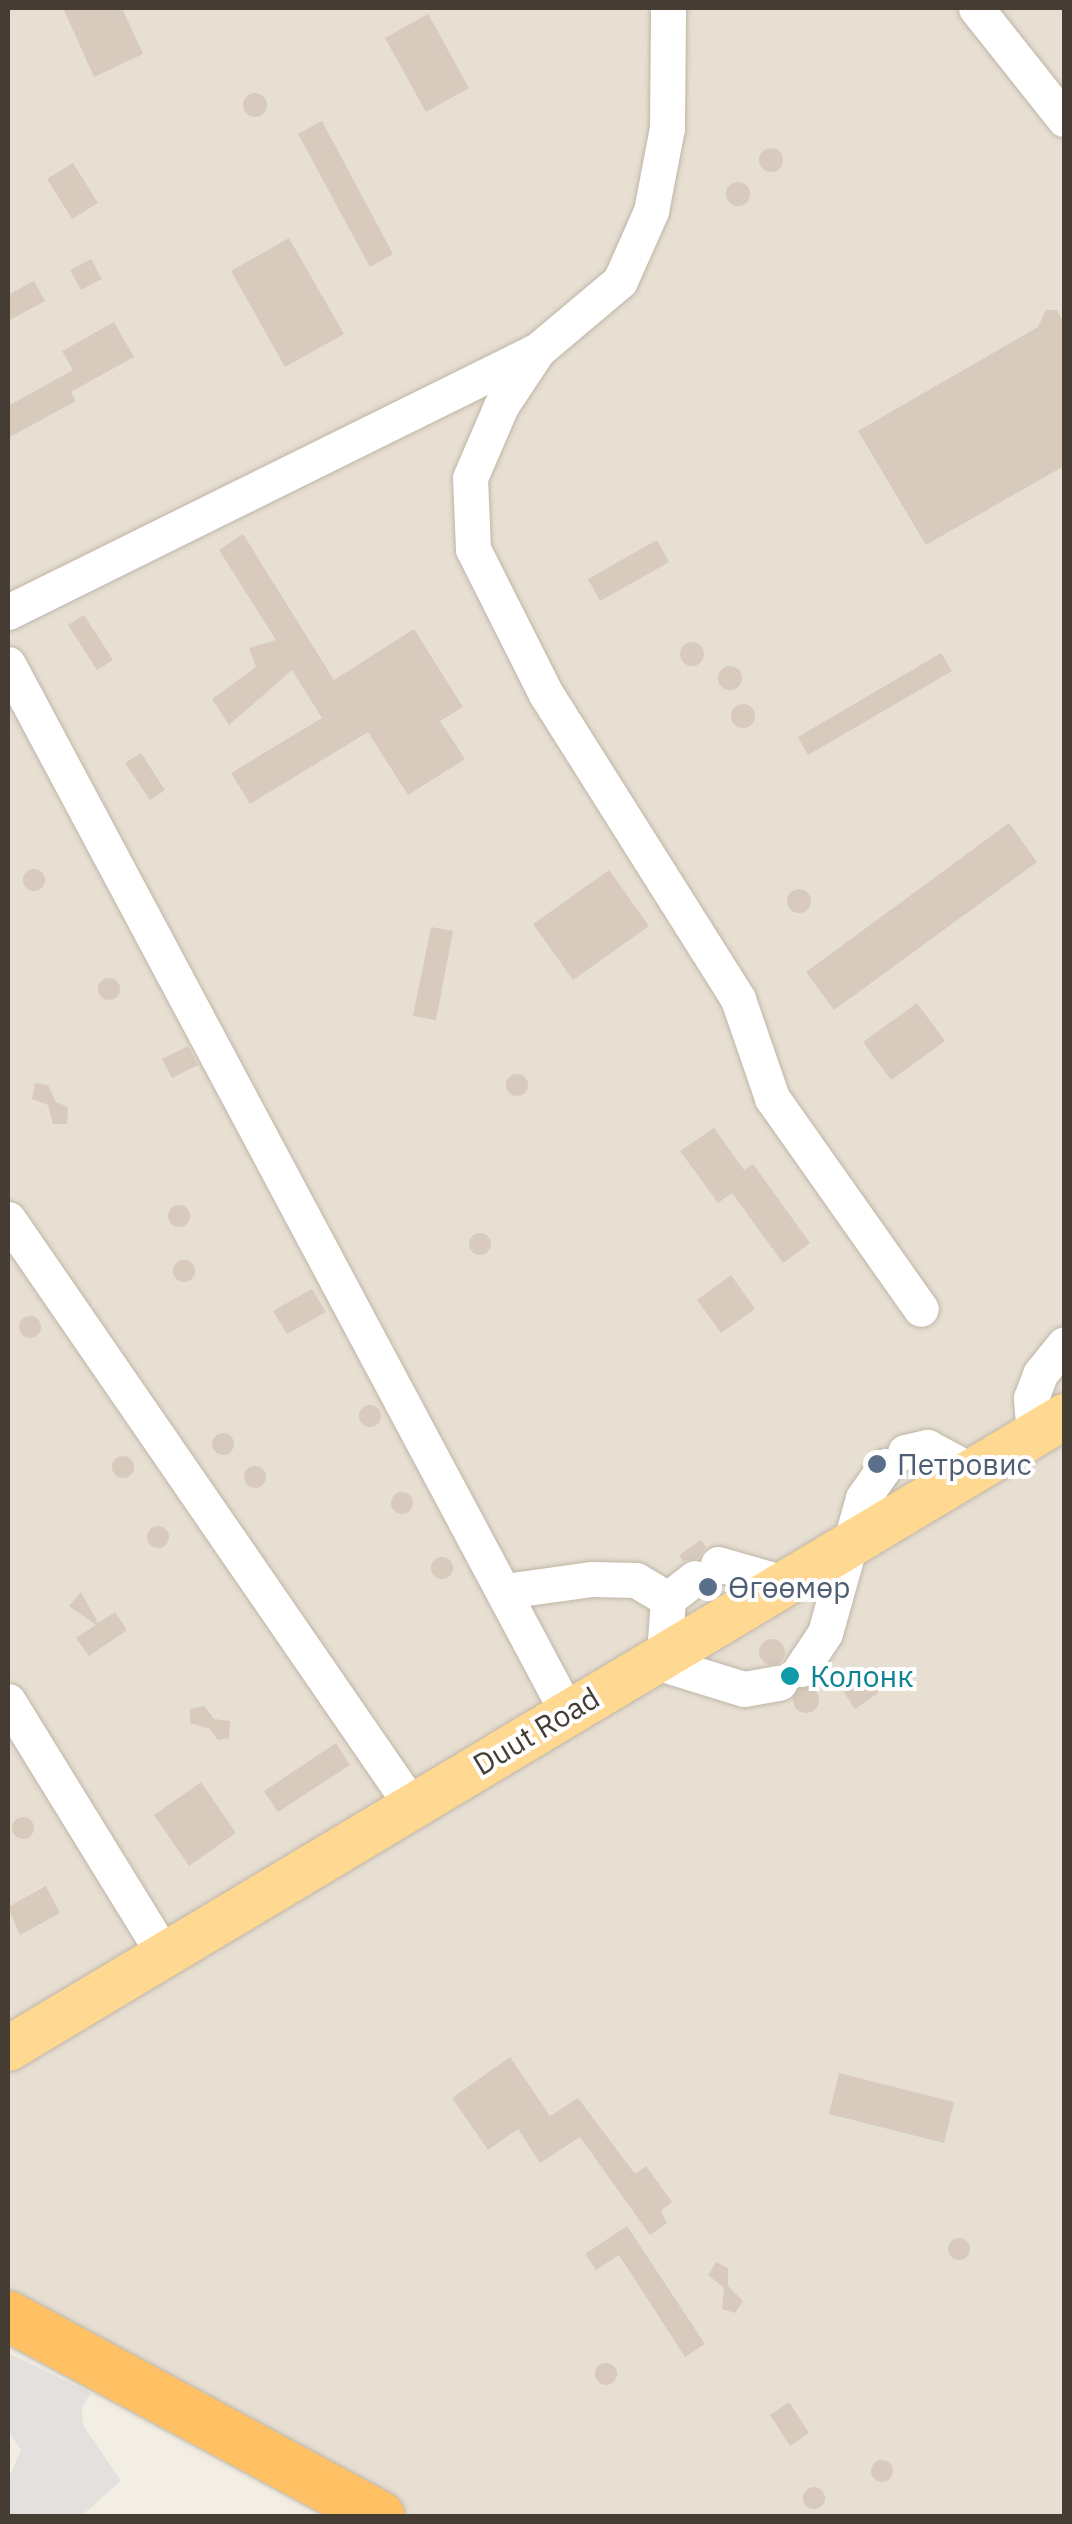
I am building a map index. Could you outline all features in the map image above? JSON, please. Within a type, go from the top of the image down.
[{"type":"highway","points":[[8,2316],[380,2516]]},
{"type":"main road","name":"Duut Road","points":[[8,2048],[1049,1425]]},
{"type":"street","points":[[8,612],[538,350],[620,281],[651,211],[667,128],[668,8]]},
{"type":"street","points":[[976,8],[1064,119]]},
{"type":"street","points":[[538,350],[501,406],[470,478],[473,549],[546,694],[738,999],[772,1098],[921,1310]]},
{"type":"street","points":[[8,664],[567,1712]]},
{"type":"street","points":[[8,1219],[412,1806]]},
{"type":"street","points":[[1049,1425],[1030,1398],[1040,1374],[1064,1344]]},
{"type":"street","points":[[693,1580],[658,1658],[744,1689],[790,1676],[825,1633],[863,1498],[895,1459],[928,1446],[972,1471]]},
{"type":"street","points":[[505,1591],[592,1578],[784,1583]]},
{"type":"street","points":[[8,1701],[165,1956]]},
{"type":"shaded area","points":[[8,8],[1064,8],[1064,2516],[335,2516],[8,2342]]},
{"type":"shaded area","points":[[8,2353],[91,2393],[82,2408],[83,2425],[121,2481],[81,2516],[8,2516],[8,2480],[21,2450],[8,2431]]},
{"type":"building","points":[[63,8],[122,8],[143,54],[94,77]]},
{"type":"building","points":[[428,14],[469,88],[426,112],[385,38]]},
{"type":"building","points":[[255,93],[267,105],[255,117],[243,105]]},
{"type":"building","points":[[322,121],[393,254],[370,267],[298,134]]},
{"type":"building","points":[[771,148],[783,160],[771,172],[759,160]]},
{"type":"building","points":[[73,163],[98,203],[72,219],[47,179]]},
{"type":"building","points":[[738,182],[750,194],[738,206],[726,194]]},
{"type":"building","points":[[289,238],[344,334],[285,367],[231,271]]},
{"type":"building","points":[[91,259],[102,279],[81,290],[70,270]]},
{"type":"building","points":[[34,281],[45,301],[8,321],[8,295]]},
{"type":"building","points":[[1046,310],[1057,310],[1064,323],[1064,466],[926,545],[858,431],[1038,327]]},
{"type":"building","points":[[114,322],[134,357],[71,392],[76,401],[8,438],[8,406],[73,370],[62,351]]},
{"type":"building","points":[[243,534],[334,680],[414,629],[463,707],[440,721],[465,759],[408,795],[368,732],[250,804],[231,773],[322,718],[292,670],[229,725],[212,699],[256,667],[249,648],[276,640],[219,550]]},
{"type":"building","points":[[657,540],[669,562],[600,601],[588,579]]},
{"type":"building","points":[[84,615],[113,660],[97,670],[68,625]]},
{"type":"building","points":[[692,642],[701,645],[701,663],[692,666],[683,663],[680,654],[683,645]]},
{"type":"building","points":[[941,653],[952,671],[808,755],[798,737]]},
{"type":"building","points":[[730,666],[739,669],[739,687],[730,690],[721,687],[718,678],[721,669]]},
{"type":"building","points":[[743,704],[755,716],[743,728],[731,716]]},
{"type":"building","points":[[141,753],[165,790],[150,800],[125,763]]},
{"type":"building","points":[[1009,823],[1037,862],[834,1010],[806,972]]},
{"type":"building","points":[[34,869],[42,872],[42,888],[34,891],[26,888],[23,880],[26,872]]},
{"type":"building","points":[[609,870],[649,926],[573,980],[533,924]]},
{"type":"building","points":[[799,889],[811,901],[799,913],[787,901]]},
{"type":"building","points":[[431,927],[453,931],[436,1020],[413,1016]]},
{"type":"building","points":[[109,978],[117,981],[117,997],[109,1000],[101,997],[98,989],[101,981]]},
{"type":"building","points":[[917,1003],[945,1041],[891,1080],[863,1042]]},
{"type":"building","points":[[188,1046],[198,1065],[172,1078],[162,1059]]},
{"type":"building","points":[[517,1074],[525,1077],[525,1093],[517,1096],[509,1093],[506,1085],[509,1077]]},
{"type":"building","points":[[35,1083],[48,1085],[56,1102],[68,1107],[67,1124],[53,1124],[48,1105],[32,1099]]},
{"type":"building","points":[[714,1128],[744,1170],[753,1164],[810,1243],[783,1263],[732,1193],[718,1203],[680,1151]]},
{"type":"building","points":[[179,1205],[187,1208],[187,1224],[179,1227],[171,1224],[168,1216],[171,1208]]},
{"type":"building","points":[[480,1233],[488,1236],[488,1252],[480,1255],[472,1252],[469,1244],[472,1236]]},
{"type":"building","points":[[184,1260],[192,1263],[192,1279],[184,1282],[176,1279],[173,1271],[176,1263]]},
{"type":"building","points":[[731,1275],[755,1309],[721,1333],[697,1300]]},
{"type":"building","points":[[312,1289],[326,1312],[287,1334],[273,1311]]},
{"type":"building","points":[[30,1316],[38,1319],[38,1335],[30,1338],[22,1335],[19,1327],[22,1319]]},
{"type":"building","points":[[370,1405],[378,1408],[378,1424],[370,1427],[362,1424],[359,1416],[362,1408]]},
{"type":"building","points":[[223,1433],[231,1436],[231,1452],[223,1455],[215,1452],[212,1444],[215,1436]]},
{"type":"building","points":[[123,1456],[131,1459],[131,1475],[123,1478],[115,1475],[112,1467],[115,1459]]},
{"type":"building","points":[[255,1466],[263,1469],[263,1485],[255,1488],[247,1485],[244,1477],[247,1469]]},
{"type":"building","points":[[402,1492],[410,1495],[410,1511],[402,1514],[394,1511],[391,1503],[394,1495]]},
{"type":"building","points":[[158,1526],[166,1529],[166,1545],[158,1548],[150,1545],[147,1537],[150,1529]]},
{"type":"building","points":[[701,1540],[706,1547],[698,1558],[683,1561],[679,1555]]},
{"type":"building","points":[[442,1557],[450,1560],[450,1576],[442,1579],[434,1576],[431,1568],[434,1560]]},
{"type":"building","points":[[81,1592],[98,1623],[115,1612],[127,1630],[89,1656],[76,1638],[96,1625],[69,1606]]},
{"type":"building","points":[[772,1639],[781,1643],[785,1652],[781,1661],[772,1665],[763,1661],[759,1652],[763,1643]]},
{"type":"building","points":[[865,1673],[878,1693],[855,1709],[841,1688]]},
{"type":"building","points":[[806,1687],[815,1691],[819,1700],[815,1709],[806,1713],[797,1709],[793,1700],[797,1691]]},
{"type":"building","points":[[204,1706],[214,1719],[230,1721],[229,1738],[218,1740],[210,1729],[190,1723],[190,1709]]},
{"type":"building","points":[[336,1743],[350,1765],[278,1812],[264,1791]]},
{"type":"building","points":[[201,1782],[236,1833],[189,1866],[154,1815]]},
{"type":"building","points":[[23,1817],[31,1820],[31,1836],[23,1839],[15,1836],[12,1828],[15,1820]]},
{"type":"building","points":[[46,1886],[60,1913],[20,1935],[8,1907]]},
{"type":"building","points":[[510,2057],[550,2116],[578,2098],[635,2174],[646,2166],[672,2202],[661,2211],[667,2223],[650,2235],[580,2137],[540,2163],[518,2129],[488,2150],[452,2098]]},
{"type":"building","points":[[839,2073],[954,2102],[944,2143],[829,2114]]},
{"type":"building","points":[[627,2226],[705,2344],[685,2357],[619,2255],[596,2270],[585,2254]]},
{"type":"building","points":[[959,2238],[967,2241],[967,2257],[959,2260],[951,2257],[948,2249],[951,2241]]},
{"type":"building","points":[[716,2262],[728,2268],[728,2286],[743,2301],[735,2313],[722,2309],[724,2288],[708,2275]]},
{"type":"building","points":[[606,2363],[614,2366],[614,2382],[606,2385],[598,2382],[595,2374],[598,2366]]},
{"type":"building","points":[[789,2402],[809,2433],[790,2446],[770,2415]]},
{"type":"building","points":[[882,2460],[890,2463],[890,2479],[882,2482],[874,2479],[871,2471],[874,2463]]},
{"type":"building","points":[[814,2487],[822,2490],[822,2506],[814,2509],[806,2506],[803,2498],[806,2490]]},
{"type":"place","name":"Петровиc","points":[[877,1464]]},
{"type":"place","name":"Өгөөмөр","points":[[708,1587]]},
{"type":"place","name":"Колонк","points":[[790,1676]]}]
